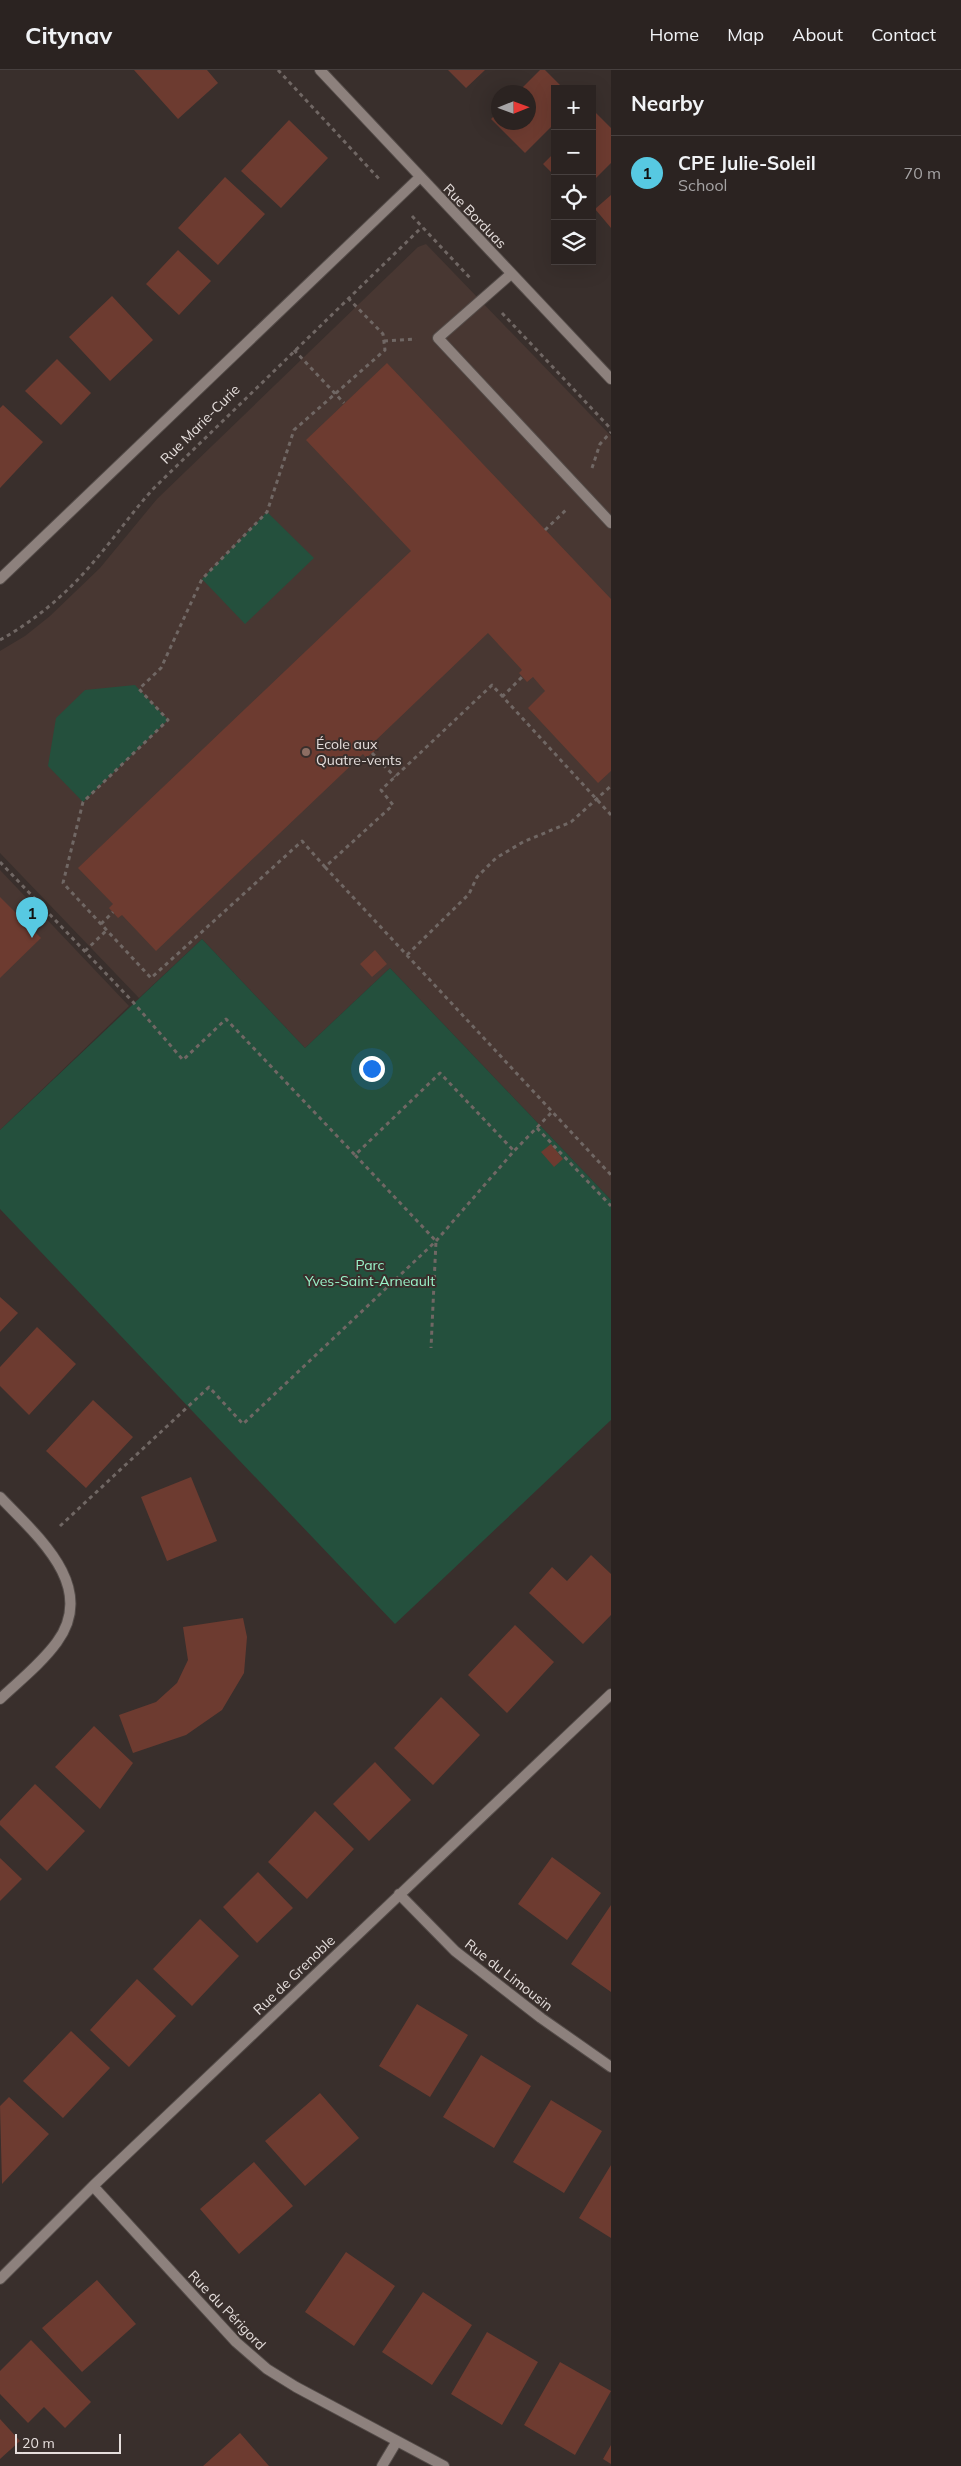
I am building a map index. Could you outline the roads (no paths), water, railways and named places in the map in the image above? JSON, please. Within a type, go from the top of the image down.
[{"type":"street","name":"Rue Borduas","points":[[320,70],[611,379]]},
{"type":"street","name":"Rue Marie-Curie","points":[[0,579],[420,177]]},
{"type":"street","points":[[511,274],[438,338],[611,523]]},
{"type":"street","points":[[0,1497],[48,1548],[62,1568],[70,1606],[67,1625],[58,1641],[47,1655],[0,1699]]},
{"type":"street","name":"Rue de Grenoble","points":[[0,2279],[93,2186],[611,1694]]},
{"type":"street","name":"Rue du Limousin","points":[[399,1894],[468,1961],[611,2067]]},
{"type":"street","name":"Rue du Périgord","points":[[93,2186],[236,2342],[267,2369],[296,2387],[444,2466]]},
{"type":"street","points":[[382,2466],[397,2442]]},
{"type":"place","name":"École aux Quatre-vents","points":[[306,752]]},
{"type":"place","name":"CPE Julie-Soleil","points":[[32,938]]},
{"type":"park label","name":"Parc Yves-Saint-Arneault","points":[[370,1274]]}]
